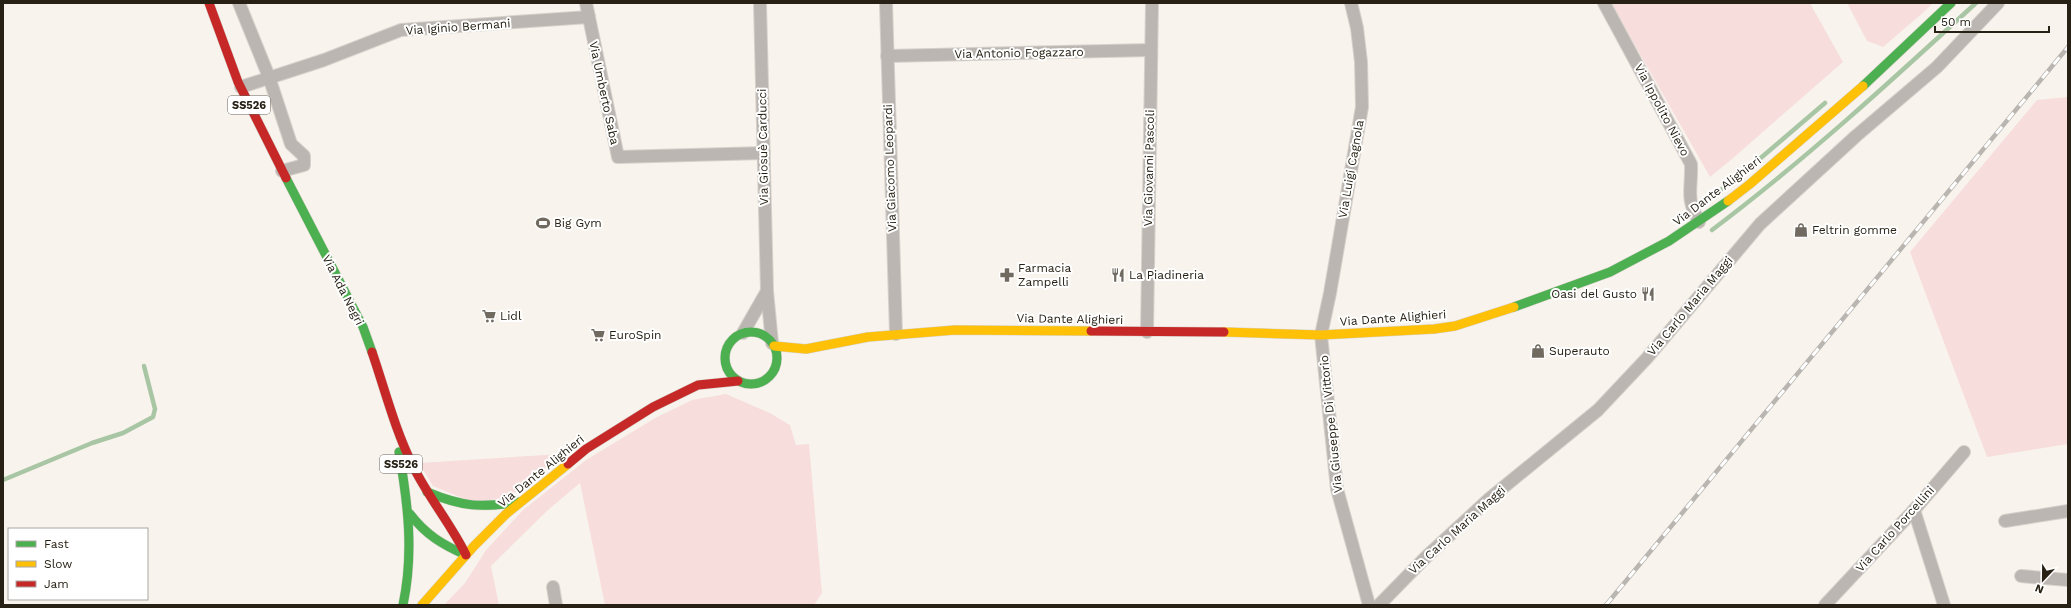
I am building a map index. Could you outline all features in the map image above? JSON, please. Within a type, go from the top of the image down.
[{"type":"main road","name":"Via Ada Negri","points":[[209,3],[241,87],[282,171],[362,327],[413,465],[427,492],[456,532],[466,555]]},
{"type":"main road","name":"Via Dante Alighieri","points":[[773,345],[806,349],[868,337],[955,330],[1170,331],[1321,335],[1434,329],[1474,321],[1610,272],[1669,241],[1699,222],[1750,184],[1884,68],[1951,3]]},
{"type":"main road","points":[[752,332],[760,334],[773,345],[777,359],[775,369],[771,375],[762,382],[746,384],[738,381],[726,368],[725,355],[729,343],[736,336],[743,333],[752,332]]},
{"type":"main road","name":"Via Dante Alighieri","points":[[775,369],[806,349]]},
{"type":"main road","name":"Via Dante Alighieri","points":[[698,385],[725,355]]},
{"type":"main road","name":"Via Dante Alighieri","points":[[422,605],[466,555],[520,502],[586,449],[617,428],[653,407],[698,385],[738,381]]},
{"type":"main road","name":"Via Ada Negri","points":[[393,414],[410,514],[412,552],[403,605]]},
{"type":"main road","points":[[427,492],[461,505],[475,507],[489,507],[520,502]]},
{"type":"main road","name":"Via Ada Negri","points":[[410,514],[423,532],[433,540],[466,555]]},
{"type":"street","points":[[239,3],[269,77],[291,144],[304,156],[304,165],[282,171]]},
{"type":"street","name":"Via Umberto Saba","points":[[586,3],[618,157],[764,153]]},
{"type":"street","name":"Via Giosuè Carducci","points":[[760,3],[767,291],[773,345]]},
{"type":"street","name":"Via Giacomo Leopardi","points":[[886,3],[896,334]]},
{"type":"street","name":"Via Giovanni Pascoli","points":[[1146,332],[1152,3]]},
{"type":"street","name":"Via Luigi Cagnola","points":[[1321,335],[1330,293],[1362,107],[1361,62],[1357,28],[1350,3]]},
{"type":"street","name":"Via Ippolito Nievo","points":[[1604,3],[1691,164],[1691,178],[1688,194],[1691,207],[1699,222]]},
{"type":"street","name":"Via Carlo Maria Maggi","points":[[1378,605],[1426,557],[1489,499],[1598,410],[1647,358],[1760,224],[1856,136],[1937,67],[1998,3]]},
{"type":"street","name":"Via Iginio Bermani","points":[[241,87],[324,60],[358,45],[401,30],[589,17]]},
{"type":"street","name":"Via Antonio Fogazzaro","points":[[887,56],[1151,50]]},
{"type":"street","points":[[743,333],[767,291]]},
{"type":"street","name":"Via Giuseppe Di Vittorio","points":[[1321,335],[1336,489],[1369,605]]},
{"type":"street","name":"Via Carlo Porcellini","points":[[1825,605],[1914,510],[1964,452]]},
{"type":"street","points":[[1914,510],[1944,605]]},
{"type":"street","points":[[2005,521],[2068,511]]},
{"type":"street","points":[[2021,576],[2068,580]]},
{"type":"street","points":[[553,587],[556,605]]},
{"type":"shaded area","points":[[1611,3],[1812,3],[1811,5],[1843,62],[1710,177]]},
{"type":"shaded area","points":[[1847,3],[1933,3],[1883,47],[1867,41]]},
{"type":"shaded area","points":[[2068,97],[2068,444],[1987,457],[1910,252],[2037,100]]},
{"type":"shaded area","points":[[726,394],[770,413],[790,425],[796,445],[809,444],[822,593],[814,605],[605,605],[580,483],[548,510],[491,566],[499,605],[444,605],[465,583],[486,550],[523,510],[586,460],[655,418],[692,400]]},
{"type":"shaded area","points":[[561,454],[511,496],[474,503],[433,486],[419,463]]},
{"type":"waterway","points":[[1712,230],[1814,148],[1880,91],[1976,3]]},
{"type":"waterway","points":[[1722,189],[1735,180],[1825,103]]},
{"type":"waterway","points":[[3,480],[92,443],[123,433],[153,417],[155,409],[144,366]]},
{"type":"railway","points":[[1606,605],[2068,47]]},
{"type":"traffic: fast","points":[[1863,86],[1951,3]]},
{"type":"traffic: fast","points":[[286,178],[363,327],[372,352]]},
{"type":"traffic: fast","points":[[1514,307],[1610,272],[1669,241],[1728,201]]},
{"type":"traffic: fast","points":[[746,332],[756,332],[765,336],[773,344],[777,353],[777,358],[777,363],[773,372],[765,380],[756,384],[746,384],[737,380],[729,372],[725,363],[725,353],[729,344],[737,336],[746,332]]},
{"type":"traffic: fast","points":[[399,452],[405,491],[409,547],[403,605]]},
{"type":"traffic: fast","points":[[427,492],[451,501],[472,505],[494,505],[520,502]]},
{"type":"traffic: fast","points":[[410,514],[422,528],[435,539],[466,555]]},
{"type":"traffic: slow","points":[[1728,201],[1750,184],[1863,86]]},
{"type":"traffic: slow","points":[[1224,332],[1321,335],[1434,329],[1455,326],[1514,307]]},
{"type":"traffic: slow","points":[[774,346],[806,349],[868,337],[955,330],[1091,331]]},
{"type":"traffic: slow","points":[[422,605],[474,546],[506,514],[568,464]]},
{"type":"traffic: jam","points":[[209,3],[238,82],[286,178]]},
{"type":"traffic: jam","points":[[1091,331],[1224,332]]},
{"type":"traffic: jam","points":[[372,352],[407,452],[419,477],[454,532],[466,555]]},
{"type":"traffic: jam","points":[[568,464],[586,449],[653,407],[698,385],[738,381]]},
{"type":"place","name":"Big Gym","points":[[543,223]]},
{"type":"place","name":"Feltrin gomme","points":[[1801,230]]},
{"type":"place","name":"Farmacia Zampelli","points":[[1007,275]]},
{"type":"place","name":"La Piadineria","points":[[1118,275]]},
{"type":"place","name":"Oasi del Gusto","points":[[1648,294]]},
{"type":"place","name":"Lidl","points":[[489,316]]},
{"type":"place","name":"EuroSpin","points":[[598,335]]},
{"type":"place","name":"Superauto","points":[[1538,351]]}]
